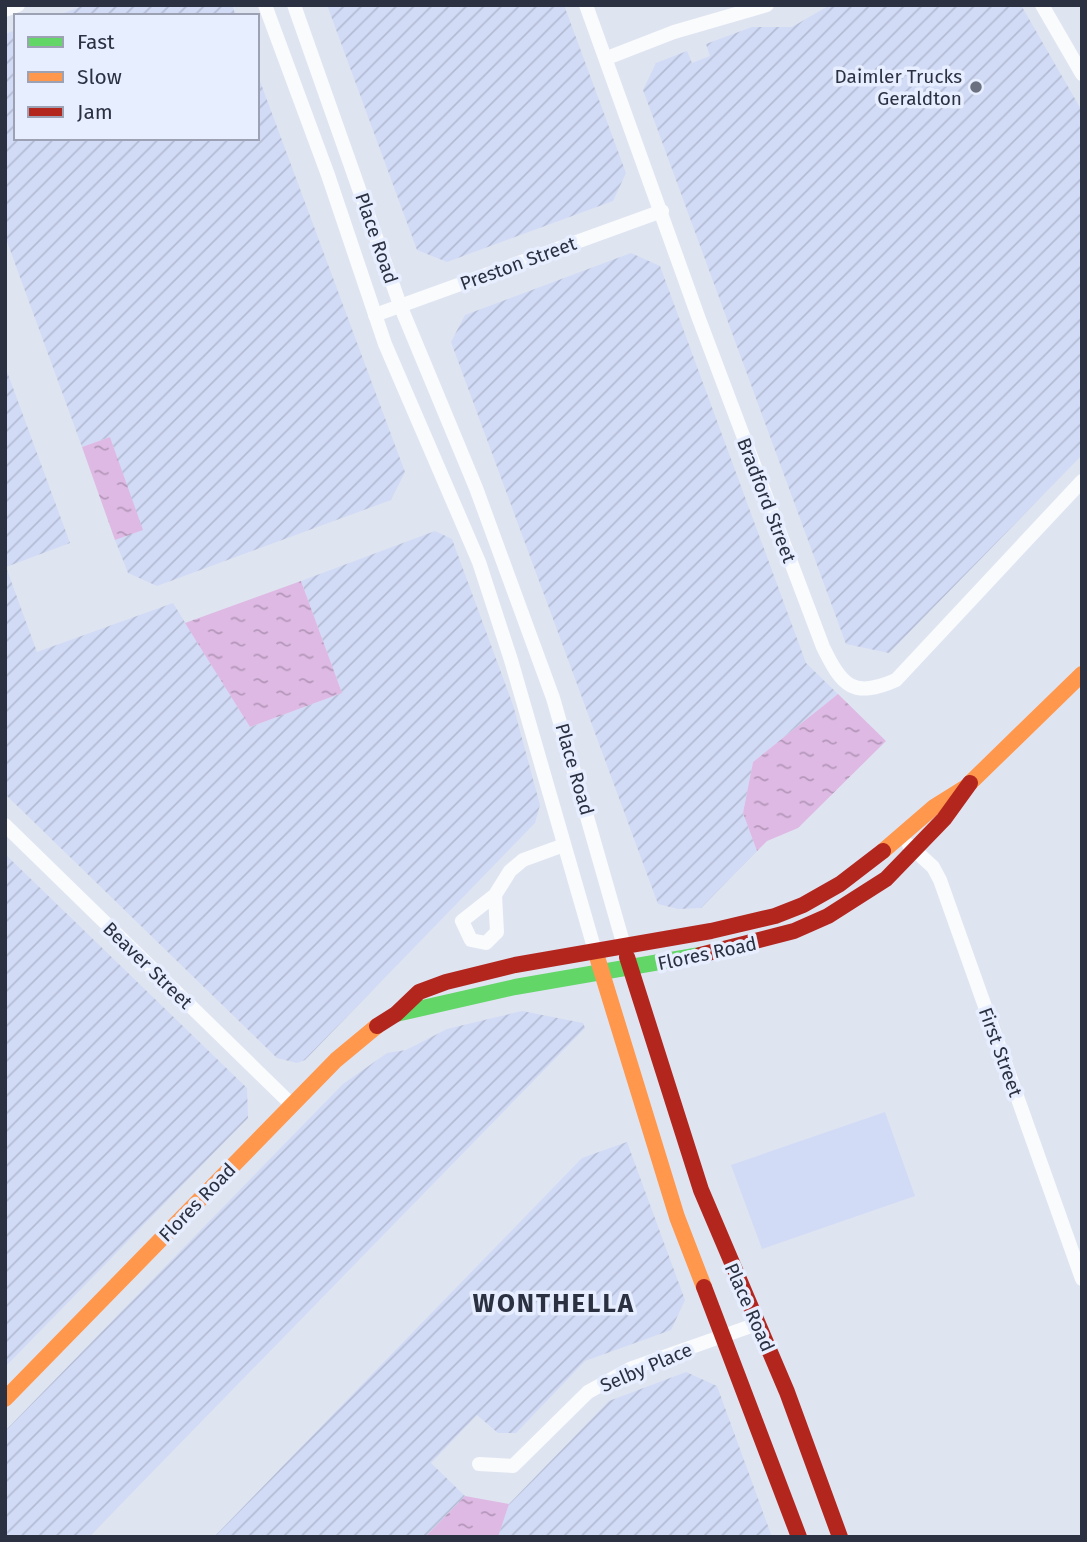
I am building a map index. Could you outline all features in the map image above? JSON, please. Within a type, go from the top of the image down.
[{"type":"main road","name":"Flores Road","points":[[396,1014],[428,1009],[479,994],[729,950],[794,931],[856,901],[886,879],[915,850],[944,819],[966,787],[1082,674]]},
{"type":"main road","name":"Flores Road","points":[[5,1399],[335,1060],[368,1032],[396,1014],[419,992],[446,982],[775,916],[840,884],[901,837],[934,807],[966,787]]},
{"type":"main road","name":"Place Road","points":[[624,946],[698,1182],[787,1392],[840,1537]]},
{"type":"main road","name":"Place Road","points":[[595,951],[677,1217],[799,1537]]},
{"type":"street","points":[[5,10],[18,5]]},
{"type":"street","name":"Place Road","points":[[265,5],[328,175],[374,315],[479,562],[511,660],[595,951]]},
{"type":"street","name":"Place Road","points":[[294,5],[400,305],[476,488],[554,698],[624,946]]},
{"type":"street","name":"Bradford Street","points":[[586,5],[699,319],[823,647],[836,673],[849,686],[862,690],[879,688],[896,680],[1082,481]]},
{"type":"street","points":[[607,58],[674,32],[767,5]]},
{"type":"street","points":[[1042,5],[1082,75]]},
{"type":"street","name":"Preston Street","points":[[374,315],[662,211]]},
{"type":"street","name":"Beaver Street","points":[[5,825],[292,1105]]},
{"type":"street","name":"First Street","points":[[901,837],[933,867],[940,880],[1082,1279]]},
{"type":"street","points":[[495,895],[510,871],[523,860],[564,845]]},
{"type":"street","name":"Selby Place","points":[[479,1464],[513,1466],[588,1392],[632,1368],[757,1324]]},
{"type":"shaded area","points":[[85,5],[232,5],[235,14],[61,14]]},
{"type":"shaded area","points":[[327,5],[564,5],[626,173],[613,201],[447,262],[417,250]]},
{"type":"shaded area","points":[[830,5],[1021,5],[1082,111],[1082,455],[889,653],[846,644],[643,90],[656,63],[687,51],[692,63],[710,56],[706,44],[752,27],[792,27]]},
{"type":"shaded area","points":[[14,31],[14,140],[259,140],[259,78],[405,472],[391,500],[157,586],[128,573],[115,540],[142,530],[110,437],[82,447],[5,236],[5,34]]},
{"type":"shaded area","points":[[631,253],[660,266],[806,663],[838,694],[753,762],[743,813],[757,851],[701,908],[678,909],[658,904],[451,342],[465,315]]},
{"type":"shaded area","points":[[5,366],[70,543],[6,567],[37,652],[173,603],[250,727],[342,693],[301,581],[435,531],[452,539],[513,705],[540,805],[535,823],[305,1060],[297,1063],[277,1058],[5,794]]},
{"type":"shaded area","points":[[5,854],[247,1088],[248,1118],[5,1367]]},
{"type":"shaded area","points":[[522,1011],[583,1023],[585,1028],[89,1537],[5,1537],[5,1431],[343,1084],[387,1053],[406,1050],[447,1029]]},
{"type":"shaded area","points":[[885,1112],[915,1196],[762,1249],[731,1165]]},
{"type":"shaded area","points":[[627,1142],[685,1300],[671,1330],[585,1361],[516,1433],[498,1433],[477,1415],[431,1463],[465,1496],[425,1537],[214,1537],[582,1158]]},
{"type":"shaded area","points":[[686,1372],[717,1386],[772,1537],[498,1537],[509,1504],[609,1401]]},
{"type":"water","points":[[110,437],[143,530],[115,540],[82,447]]},
{"type":"water","points":[[301,581],[342,693],[250,727],[185,623]]},
{"type":"water","points":[[838,694],[886,741],[798,828],[767,841],[757,851],[743,813],[753,762]]},
{"type":"water","points":[[465,1496],[509,1504],[498,1537],[427,1535]]},
{"type":"traffic: fast","points":[[396,1014],[515,987],[700,955]]},
{"type":"traffic: slow","points":[[970,783],[1082,674]]},
{"type":"traffic: slow","points":[[883,851],[934,807],[966,787]]},
{"type":"traffic: slow","points":[[598,960],[677,1217],[704,1287]]},
{"type":"traffic: slow","points":[[5,1399],[336,1060],[377,1026]]},
{"type":"traffic: jam","points":[[700,955],[794,931],[828,916],[886,879],[944,819],[970,783]]},
{"type":"traffic: jam","points":[[377,1026],[396,1014],[419,992],[446,982],[515,965],[711,931],[775,916],[803,905],[840,884],[883,851]]},
{"type":"traffic: jam","points":[[627,957],[701,1190],[787,1392],[840,1537]]},
{"type":"traffic: jam","points":[[704,1287],[799,1537]]},
{"type":"place","name":"Daimler Trucks Geraldton","points":[[976,87]]},
{"type":"district","name":"WONTHELLA","points":[[554,1303]]}]
